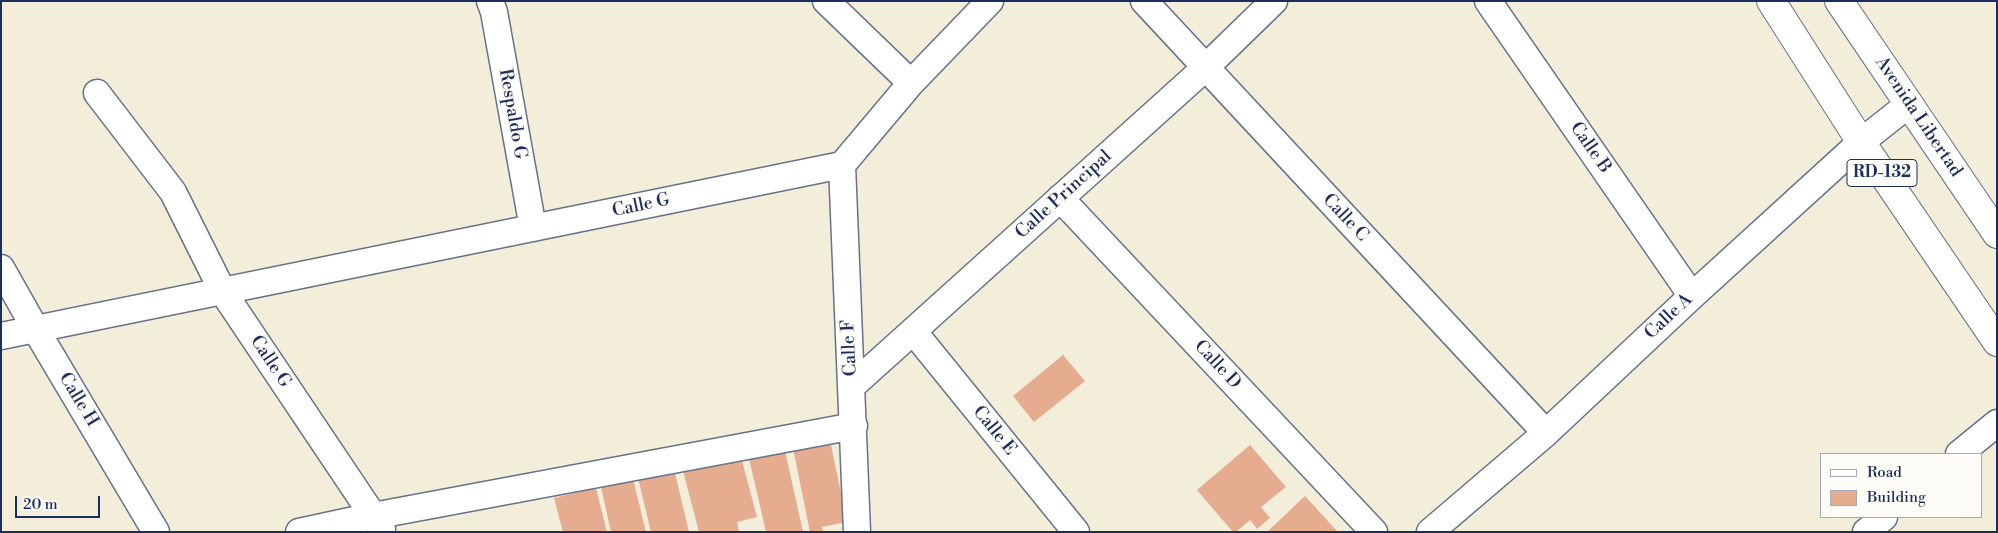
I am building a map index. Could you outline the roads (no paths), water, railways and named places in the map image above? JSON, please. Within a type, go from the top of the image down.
[{"type":"main road","name":"RD-132","points":[[1771,1],[1861,142],[1997,342]]},
{"type":"main road","name":"Avenida Libertad","points":[[1839,1],[1997,234]]},
{"type":"street","name":"Respaldo G","points":[[490,1],[494,12],[533,228]]},
{"type":"street","points":[[826,1],[912,83]]},
{"type":"street","points":[[842,165],[912,83],[990,1]]},
{"type":"street","name":"Calle C","points":[[1144,1],[1546,434]]},
{"type":"street","name":"Calle Principal","points":[[852,386],[1205,68],[1274,1]]},
{"type":"street","name":"Calle B","points":[[1488,1],[1692,296]]},
{"type":"street","name":"Calle G","points":[[97,93],[173,192],[223,292],[379,524]]},
{"type":"street","name":"Calle A","points":[[1430,532],[1546,434],[1692,296],[1861,142],[1909,104]]},
{"type":"street","name":"Calle G","points":[[1,336],[842,165]]},
{"type":"street","name":"Calle F","points":[[842,165],[857,532]]},
{"type":"street","name":"Calle D","points":[[1060,198],[1374,532]]},
{"type":"street","name":"Calle H","points":[[1,268],[156,532]]},
{"type":"street","name":"Calle E","points":[[913,331],[1076,532]]},
{"type":"street","points":[[1960,453],[1997,423]]},
{"type":"street","points":[[299,532],[379,524],[854,426]]},
{"type":"street","points":[[1866,532],[1883,518]]}]
